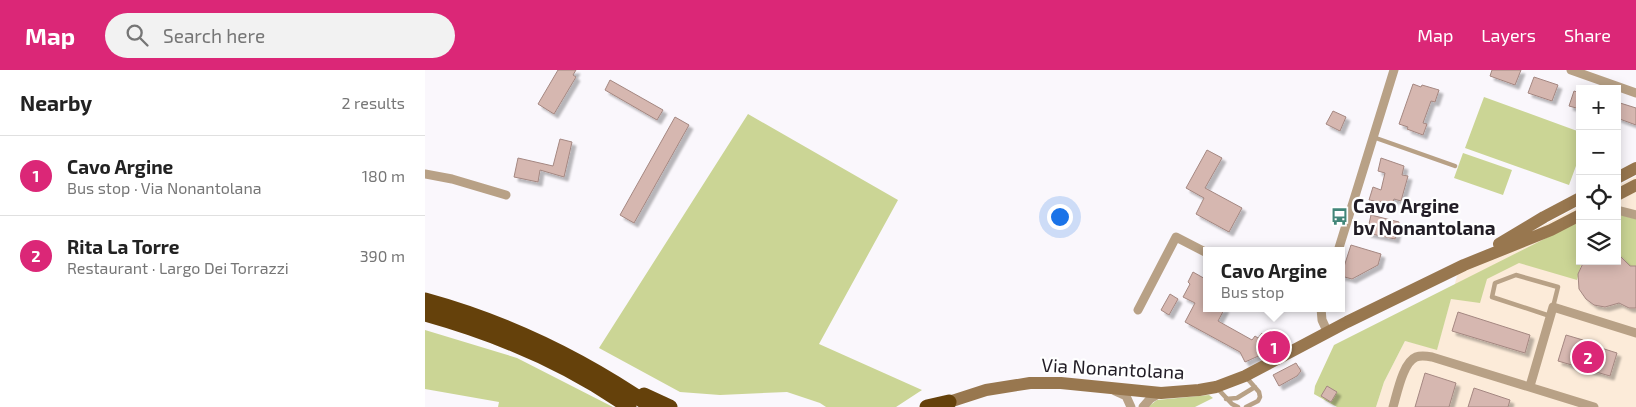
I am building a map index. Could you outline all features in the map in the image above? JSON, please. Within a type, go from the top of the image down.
[{"type":"highway","points":[[425,300],[497,324],[537,340],[615,382],[670,407]]},
{"type":"highway","points":[[425,314],[518,346],[570,370],[599,386],[627,406]]},
{"type":"highway","points":[[615,382],[653,407]]},
{"type":"highway","points":[[927,407],[945,404]]},
{"type":"main road","points":[[1621,176],[1636,168]]},
{"type":"main road","points":[[1621,193],[1636,185]]},
{"type":"main road","name":"Via Nonantolana","points":[[1469,263],[1544,217],[1576,200]]},
{"type":"main road","name":"Via Nonantolana","points":[[945,404],[986,390],[1030,383],[1061,383],[1161,393],[1216,387],[1245,376],[1469,263],[1551,230],[1576,217]]},
{"type":"street","points":[[1340,247],[1394,70]]},
{"type":"street","points":[[1571,70],[1636,93]]},
{"type":"street","points":[[425,174],[453,179],[507,195]]},
{"type":"street","points":[[1621,211],[1636,215]]},
{"type":"street","points":[[1138,310],[1176,237],[1203,251]]},
{"type":"street","points":[[1319,312],[1328,333]]},
{"type":"street","points":[[1530,386],[1552,312],[1636,332]]},
{"type":"street","points":[[1393,407],[1408,363],[1416,357],[1424,356],[1530,386],[1594,407]]},
{"type":"street","points":[[1110,388],[1126,396],[1131,407]]},
{"type":"street","points":[[1143,407],[1150,399],[1161,393]]},
{"type":"lane","points":[[1373,138],[1455,166]]},
{"type":"lane","points":[[1515,275],[1558,287],[1552,312],[1492,297],[1495,283],[1515,275]]},
{"type":"lane","points":[[1245,376],[1259,392],[1260,397],[1246,407]]},
{"type":"lane","points":[[1216,387],[1226,399],[1238,407]]},
{"type":"lane","points":[[1226,399],[1237,398],[1255,387]]},
{"type":"shaded area","points":[[1636,176],[1636,407],[1376,407],[1384,382],[1405,341],[1437,349],[1460,265],[1527,234],[1576,208],[1576,265],[1621,265],[1621,184]]},
{"type":"green space","points":[[1484,97],[1576,131],[1576,166],[1569,185],[1465,148]]},
{"type":"green space","points":[[748,114],[898,200],[819,344],[922,390],[896,407],[826,407],[820,403],[787,392],[720,395],[680,392],[599,348]]},
{"type":"green space","points":[[1463,153],[1512,170],[1503,195],[1454,178]]},
{"type":"green space","points":[[1621,215],[1636,219],[1636,267],[1630,266],[1621,257]]},
{"type":"green space","points":[[1576,223],[1576,265],[1581,265],[1577,280],[1519,263],[1487,279],[1480,303],[1451,299],[1437,350],[1405,341],[1384,382],[1376,407],[1337,407],[1314,394],[1315,386],[1334,345]]},
{"type":"green space","points":[[425,330],[517,358],[613,407],[498,407],[499,402],[425,389]]},
{"type":"green space","points":[[1209,395],[1213,398],[1195,407],[1148,407],[1157,400]]},
{"type":"building","points":[[558,70],[576,70],[573,75],[576,77],[554,114],[538,104]]},
{"type":"building","points":[[1492,70],[1521,70],[1515,85],[1490,76]]},
{"type":"building","points":[[1534,77],[1558,85],[1552,101],[1528,93]]},
{"type":"building","points":[[610,80],[663,110],[657,120],[605,90]]},
{"type":"building","points":[[1413,84],[1439,90],[1435,102],[1431,101],[1423,123],[1427,124],[1423,135],[1399,124]]},
{"type":"building","points":[[1574,91],[1576,92],[1576,108],[1569,106]]},
{"type":"building","points":[[1621,103],[1636,108],[1636,125],[1621,119]]},
{"type":"building","points":[[1333,111],[1346,117],[1340,131],[1326,124]]},
{"type":"building","points":[[675,117],[689,125],[634,223],[620,215]]},
{"type":"building","points":[[560,139],[572,142],[564,177],[540,170],[538,182],[514,177],[518,158],[553,166]]},
{"type":"building","points":[[1207,150],[1222,158],[1205,188],[1242,208],[1229,232],[1196,214],[1204,198],[1186,188]]},
{"type":"building","points":[[1381,158],[1404,166],[1402,175],[1408,176],[1401,201],[1394,199],[1392,204],[1369,200],[1373,187],[1381,190],[1385,173],[1378,171]]},
{"type":"building","points":[[1371,215],[1399,222],[1395,239],[1367,233]]},
{"type":"building","points":[[1351,245],[1381,254],[1378,265],[1352,279],[1345,277],[1345,264]]},
{"type":"building","points":[[1621,257],[1630,266],[1636,266],[1636,308],[1629,308],[1619,303],[1605,307],[1594,305],[1586,299],[1579,289],[1578,274],[1582,265],[1621,265]]},
{"type":"building","points":[[1193,272],[1203,278],[1203,312],[1223,312],[1218,321],[1252,340],[1255,336],[1258,338],[1262,333],[1271,343],[1267,347],[1268,349],[1262,352],[1263,354],[1245,362],[1240,352],[1185,322],[1195,303],[1183,297],[1190,284],[1188,282]]},
{"type":"building","points":[[1170,294],[1178,299],[1169,315],[1161,310]]},
{"type":"building","points":[[1458,312],[1530,335],[1525,353],[1452,331]]},
{"type":"building","points":[[1566,335],[1617,353],[1610,376],[1558,361]]},
{"type":"building","points":[[1296,363],[1301,371],[1297,376],[1279,386],[1273,375]]},
{"type":"building","points":[[1425,373],[1456,383],[1449,407],[1415,407]]},
{"type":"building","points":[[1327,386],[1337,392],[1331,402],[1321,396]]},
{"type":"building","points":[[1474,388],[1510,400],[1508,407],[1468,407]]},
{"type":"place","name":"Cavo Argine bv Nonantolana","points":[[1339,216]]},
{"type":"place","name":"Cavo Argine","points":[[1274,347]]},
{"type":"place","name":"Rita La Torre","points":[[1588,357]]}]
